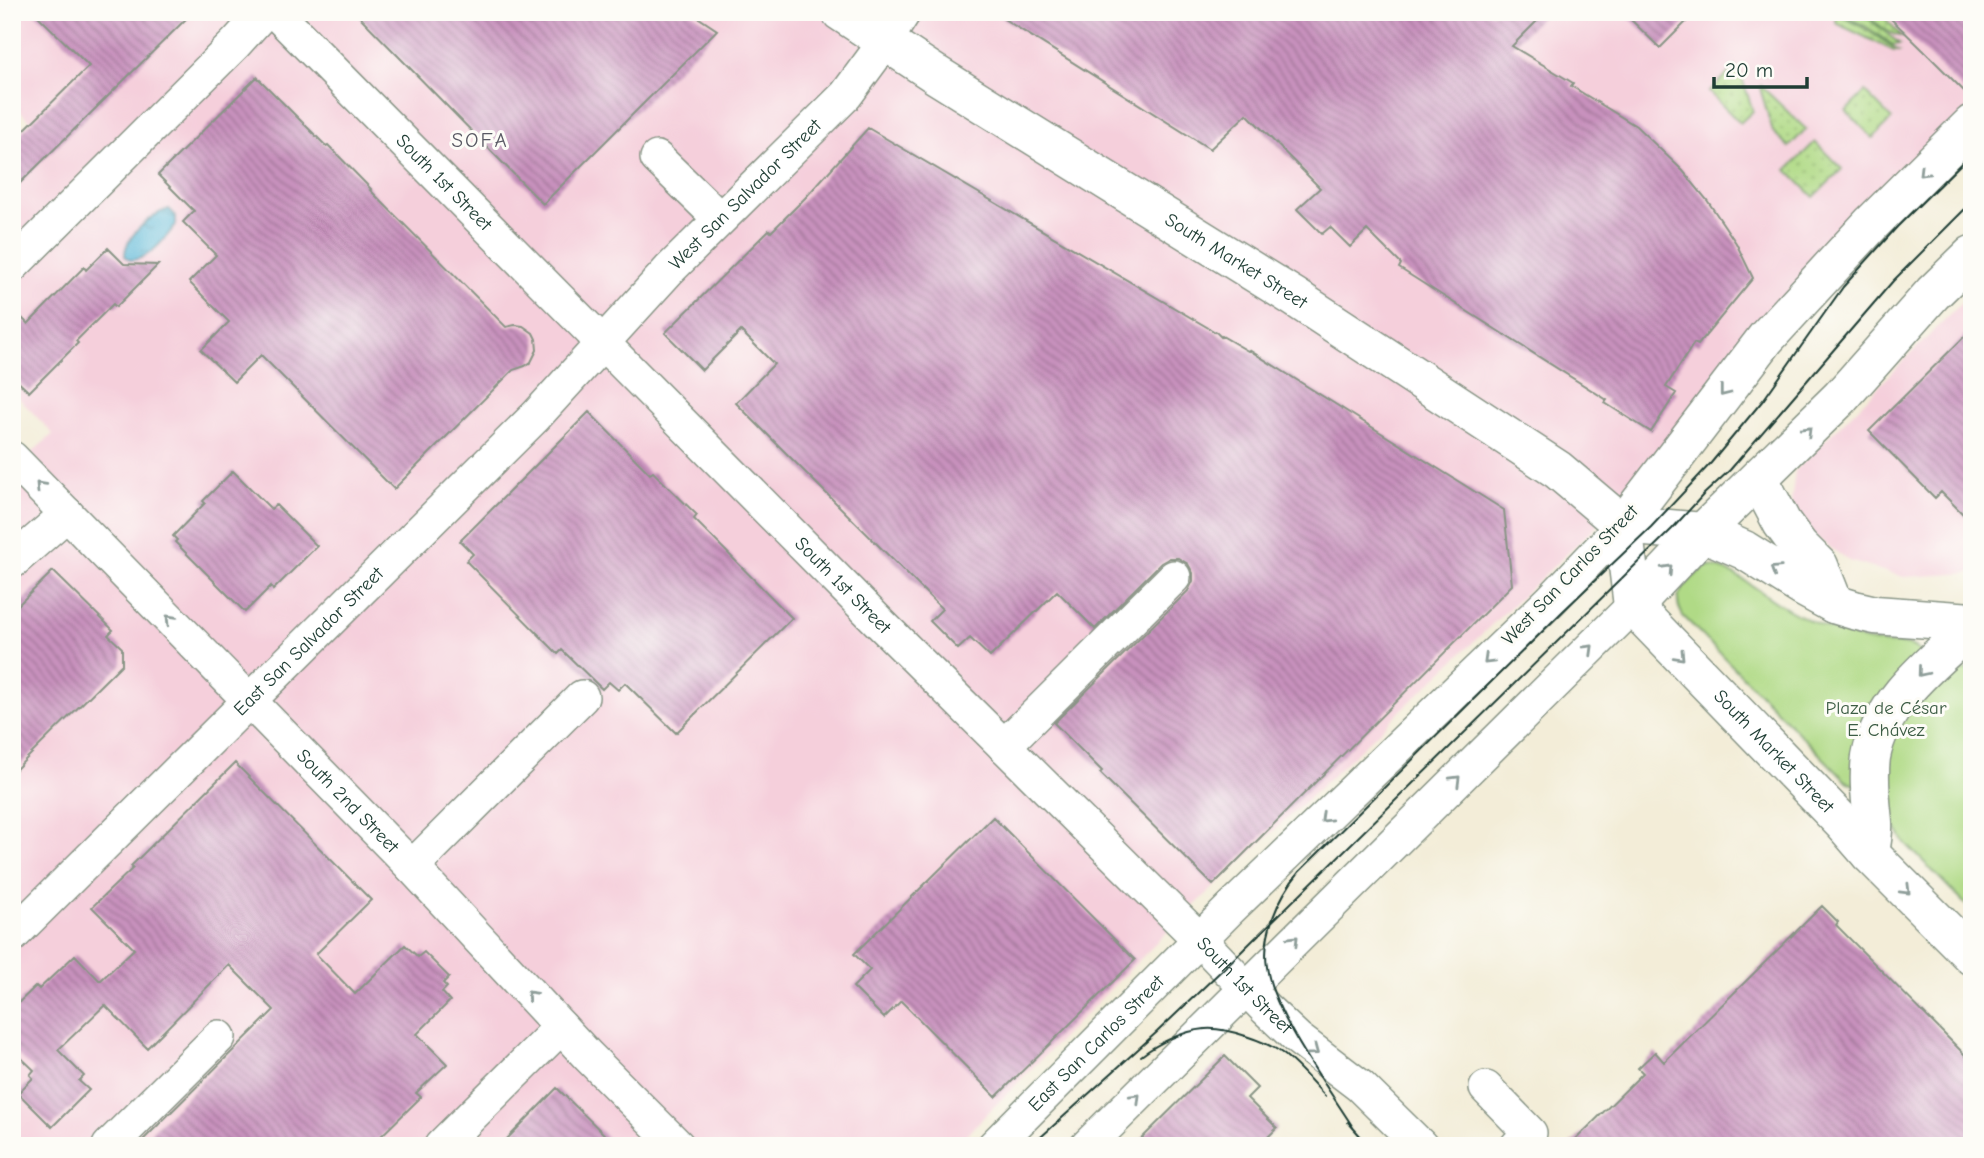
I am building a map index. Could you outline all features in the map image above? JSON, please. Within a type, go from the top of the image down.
[{"type":"main road","name":"South Market Street","points":[[841,12],[895,27],[1294,297],[1558,470],[1623,525]]},
{"type":"main road","name":"West San Carlos Street","points":[[1623,525],[1766,338],[1872,223],[1972,124]]},
{"type":"main road","points":[[1633,607],[1703,532],[1840,398],[1933,293],[1972,255]]},
{"type":"main road","points":[[1759,479],[1782,523],[1799,546],[1819,566],[1834,604]]},
{"type":"main road","points":[[1633,607],[1623,525],[1703,532],[1744,550],[1834,604],[1875,615],[1972,624]]},
{"type":"main road","name":"South Market Street","points":[[1633,607],[1844,824],[1870,855],[1972,956]]},
{"type":"main road","points":[[1870,855],[1873,825],[1870,804],[1871,757],[1878,734],[1898,701],[1933,659],[1972,624]]},
{"type":"street","points":[[12,266],[264,12]]},
{"type":"street","name":"South 1st Street","points":[[275,12],[1246,988],[1297,1038],[1360,1086],[1421,1146]]},
{"type":"street","name":"West San Salvador Street","points":[[602,343],[669,270],[846,95],[895,27]]},
{"type":"street","points":[[657,158],[720,219]]},
{"type":"street","name":"East San Salvador Street","points":[[12,936],[527,425],[602,343]]},
{"type":"street","name":"South 2nd Street","points":[[12,458],[412,867],[561,1027],[678,1146]]},
{"type":"street","points":[[12,562],[67,514]]},
{"type":"street","name":"West San Carlos Street","points":[[1200,940],[1550,601],[1623,525]]},
{"type":"street","points":[[1004,746],[1174,577]]},
{"type":"street","points":[[1087,1146],[1633,607]]},
{"type":"street","points":[[412,867],[582,697]]},
{"type":"street","name":"East San Carlos Street","points":[[993,1146],[1200,940]]},
{"type":"street","points":[[440,1146],[561,1027]]},
{"type":"street","points":[[109,1146],[219,1037]]},
{"type":"street","points":[[1486,1088],[1530,1133],[1517,1146]]},
{"type":"shaded area","points":[[12,12],[1972,12],[1972,112],[1630,494],[1172,927],[955,1146],[12,1146],[12,470],[53,434],[12,391],[12,138],[30,121],[12,103]]},
{"type":"shaded area","points":[[1972,292],[1972,573],[1904,577],[1849,561],[1810,533],[1791,503],[1795,471]]},
{"type":"green space","points":[[1838,12],[1856,12],[1900,44],[1893,45]]},
{"type":"green space","points":[[1861,12],[1879,12],[1902,36],[1886,30]]},
{"type":"green space","points":[[1836,13],[1864,28],[1899,51],[1836,23]]},
{"type":"green space","points":[[1735,67],[1740,72],[1753,111],[1740,123],[1709,92]]},
{"type":"green space","points":[[1761,86],[1806,129],[1789,147],[1773,132]]},
{"type":"green space","points":[[1865,92],[1892,119],[1873,138],[1846,111]]},
{"type":"green space","points":[[1815,142],[1842,169],[1814,197],[1787,170]]},
{"type":"green space","name":"Plaza de César E. Chávez","points":[[1708,566],[1738,577],[1784,607],[1828,628],[1874,642],[1912,646],[1944,675],[1972,668],[1972,911],[1905,843],[1894,825],[1886,794],[1846,781],[1683,616],[1678,603],[1679,594],[1690,580]]},
{"type":"water","points":[[169,209],[176,216],[176,225],[161,242],[150,253],[137,259],[130,260],[125,256],[129,241],[140,227]]},
{"type":"building","points":[[34,12],[193,12],[12,191],[12,142],[89,66]]},
{"type":"building","points":[[355,12],[690,12],[717,30],[543,204]]},
{"type":"building","points":[[993,12],[1546,12],[1512,46],[1636,126],[1683,171],[1707,200],[1736,243],[1753,278],[1698,345],[1694,343],[1666,387],[1676,393],[1651,432],[1605,403],[1607,400],[1399,268],[1401,264],[1367,230],[1350,247],[1330,227],[1322,234],[1297,209],[1320,188],[1247,114],[1210,149]]},
{"type":"building","points":[[1623,12],[1696,12],[1660,48]]},
{"type":"building","points":[[1884,12],[1972,12],[1972,99],[1925,52]]},
{"type":"building","points":[[257,77],[326,146],[328,145],[506,327],[523,326],[533,333],[536,339],[537,350],[531,362],[513,370],[394,489],[261,355],[234,382],[201,350],[229,322],[189,282],[216,255],[183,222],[194,211],[158,175]]},
{"type":"building","points":[[868,128],[1221,337],[1249,350],[1504,510],[1512,585],[1213,885],[1100,773],[1102,771],[1054,723],[1188,591],[1193,581],[1193,573],[1188,564],[1178,558],[1170,558],[1161,563],[1095,629],[1057,591],[990,657],[970,638],[958,649],[930,621],[942,609],[736,403],[774,364],[741,331],[702,370],[665,333],[806,197]]},
{"type":"building","points":[[108,248],[124,264],[158,265],[116,307],[113,304],[29,392],[12,376],[12,308],[28,324],[84,267],[86,270]]},
{"type":"building","points":[[1972,329],[1972,523],[1941,492],[1935,498],[1869,431]]},
{"type":"building","points":[[589,412],[650,474],[653,472],[697,515],[694,519],[792,618],[676,733],[625,683],[618,690],[609,682],[602,689],[562,650],[558,654],[466,561],[473,554],[460,541]]},
{"type":"building","points":[[233,471],[271,509],[276,505],[317,546],[273,590],[271,586],[245,612],[175,542],[177,540],[173,536]]},
{"type":"building","points":[[53,571],[113,630],[108,635],[122,648],[122,664],[12,773],[12,611]]},
{"type":"building","points":[[235,763],[371,900],[316,954],[355,994],[405,945],[418,957],[424,952],[449,977],[443,983],[447,987],[442,992],[450,1001],[417,1034],[447,1064],[416,1093],[421,1097],[371,1146],[137,1146],[274,1010],[229,965],[147,1048],[105,1005],[58,1050],[84,1076],[79,1081],[89,1090],[52,1127],[18,1093],[33,1078],[30,1075],[34,1070],[12,1049],[12,1009],[36,986],[39,989],[75,955],[100,981],[134,949],[92,907]]},
{"type":"building","points":[[993,817],[1135,960],[996,1097],[901,1001],[884,1018],[853,987],[870,970],[854,954]]},
{"type":"building","points":[[1822,906],[1838,922],[1836,925],[1972,1062],[1972,1146],[1569,1146],[1643,1073],[1638,1068],[1655,1052],[1664,1062]]},
{"type":"building","points":[[1225,1056],[1257,1088],[1247,1098],[1277,1128],[1259,1146],[1134,1146]]},
{"type":"building","points":[[557,1088],[616,1146],[500,1146]]},
{"type":"tram line","points":[[1354,1129],[1290,1028],[1271,986],[1267,967],[1267,942],[1273,917],[1284,893],[1299,872],[1651,527],[1711,463],[1764,399],[1843,287],[1897,227],[1972,153]]},
{"type":"tram line","points":[[1031,1146],[1242,951],[1672,529],[1730,470],[1893,281],[1972,202]]},
{"type":"tram line","points":[[1141,1056],[1163,1042],[1188,1032],[1223,1030],[1275,1048],[1299,1068],[1325,1096]]},
{"type":"tram line","points":[[1348,1122],[1369,1146]]},
{"type":"district","name":"SOFA","points":[[480,140]]}]
